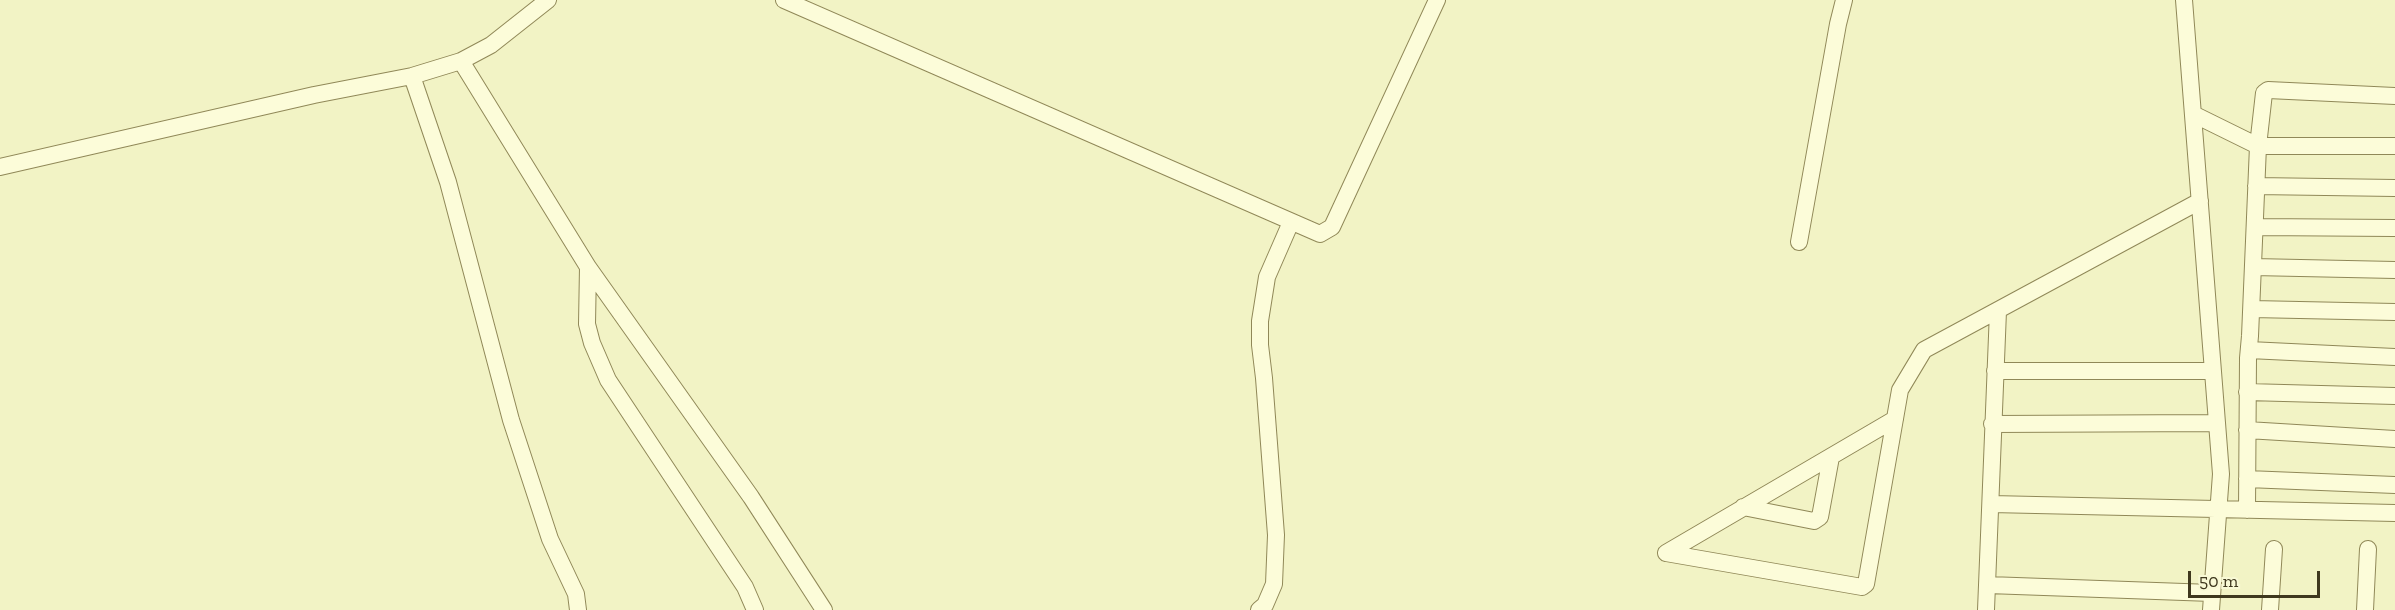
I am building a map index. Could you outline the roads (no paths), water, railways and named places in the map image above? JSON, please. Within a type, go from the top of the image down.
[{"type":"street","points":[[0,167],[314,95],[412,76],[461,61],[491,45],[548,0]]},
{"type":"street","points":[[784,0],[1320,234],[1332,226],[1437,0]]},
{"type":"street","points":[[1799,242],[1844,0]]},
{"type":"street","points":[[2184,0],[2221,474],[2211,610]]},
{"type":"street","points":[[461,61],[588,267],[751,497],[824,610]]},
{"type":"street","points":[[412,76],[448,182],[511,420],[550,539],[576,594],[578,610]]},
{"type":"street","points":[[2247,510],[2247,393],[2258,146],[2264,93],[2268,90],[2395,96]]},
{"type":"street","points":[[2193,114],[2258,146],[2395,146]]},
{"type":"street","points":[[2256,186],[2395,188]]},
{"type":"street","points":[[1895,419],[1666,553],[1862,587],[1866,584],[1895,419],[1900,390],[1924,350],[2200,201]]},
{"type":"street","points":[[1259,610],[1265,604],[1274,584],[1276,535],[1260,321],[1267,277],[1291,222]]},
{"type":"street","points":[[2255,227],[2395,228]]},
{"type":"street","points":[[588,267],[587,324],[592,343],[609,380],[745,587],[756,610]]},
{"type":"street","points":[[2253,267],[2395,270]]},
{"type":"street","points":[[2252,309],[2395,312]]},
{"type":"street","points":[[1986,610],[1998,311]]},
{"type":"street","points":[[2249,350],[2395,357]]},
{"type":"street","points":[[1995,371],[2212,371]]},
{"type":"street","points":[[2247,393],[2395,396]]},
{"type":"street","points":[[1992,424],[2217,423]]},
{"type":"street","points":[[2247,430],[2395,439]]},
{"type":"street","points":[[1743,507],[1814,521],[1820,518],[1831,457]]},
{"type":"street","points":[[2247,479],[2395,485]]},
{"type":"street","points":[[1990,504],[2395,513]]},
{"type":"street","points":[[2270,610],[2274,549]]},
{"type":"street","points":[[2365,610],[2368,549]]},
{"type":"street","points":[[1988,585],[2212,593]]}]
